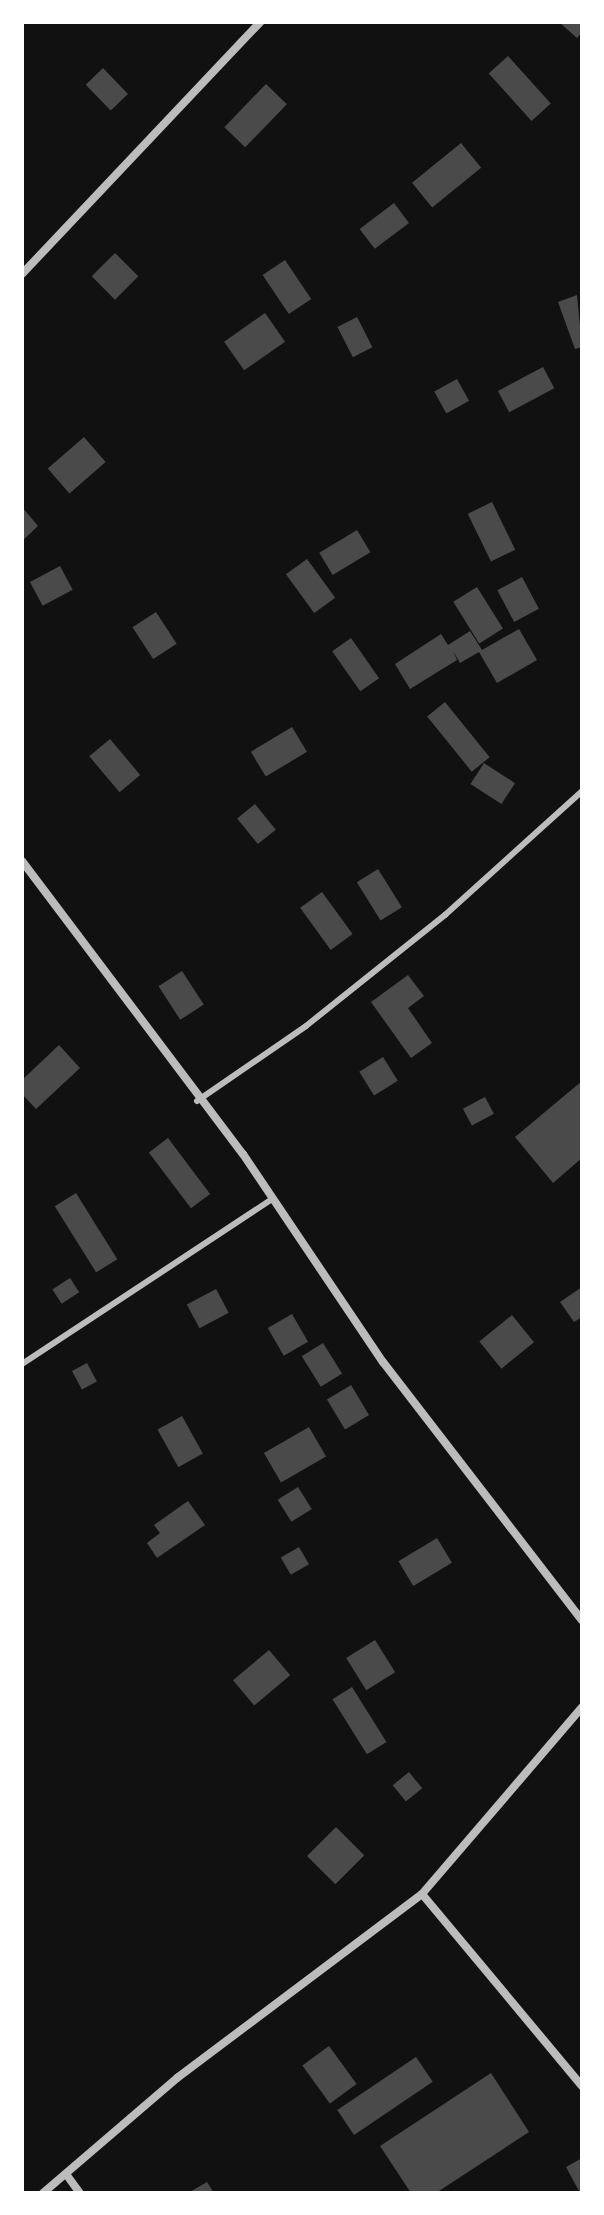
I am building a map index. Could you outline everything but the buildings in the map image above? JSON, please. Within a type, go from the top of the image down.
[{"type":"street","points":[[22,274],[260,22]]},
{"type":"street","points":[[22,861],[272,1199],[383,1362],[582,1620]]},
{"type":"street","points":[[43,2193],[177,2078],[422,1894],[582,1707]]},
{"type":"street","points":[[422,1894],[582,2086]]},
{"type":"street","points":[[66,2174],[80,2193]]},
{"type":"lane","points":[[197,1101],[433,925],[582,791]]},
{"type":"lane","points":[[22,1364],[272,1199]]}]
